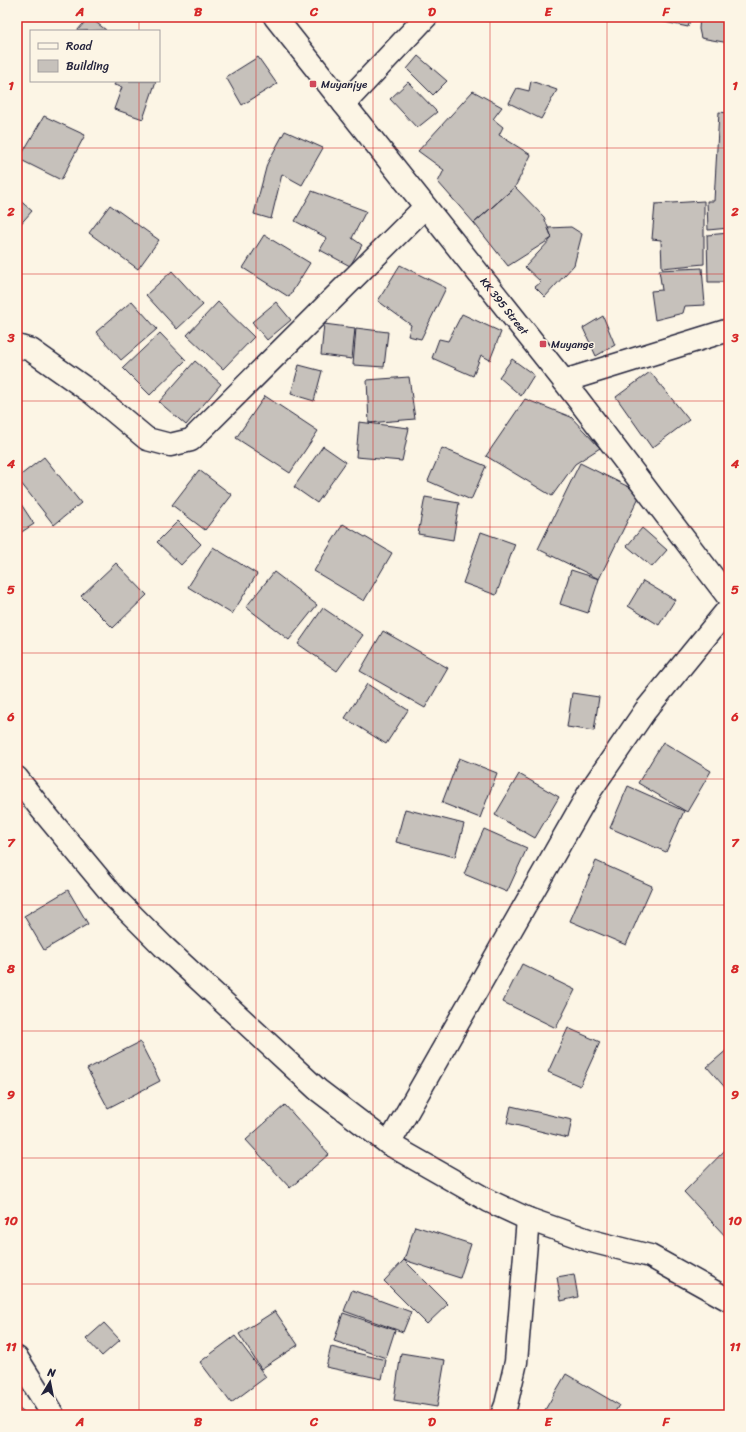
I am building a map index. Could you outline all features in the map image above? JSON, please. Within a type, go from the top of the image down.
[{"type":"street","name":"KK 395 Street","points":[[275,17],[564,381],[729,598]]},
{"type":"street","points":[[344,104],[426,17]]},
{"type":"street","points":[[17,346],[31,350],[92,393],[147,439],[170,445],[191,440],[425,207]]},
{"type":"street","points":[[564,381],[729,330]]},
{"type":"street","points":[[389,1144],[590,791],[645,711],[729,608]]},
{"type":"street","points":[[17,778],[116,899],[153,936],[318,1090],[389,1144],[489,1201],[528,1220],[591,1241],[650,1256],[729,1300]]},
{"type":"street","points":[[502,1415],[506,1405],[516,1362],[528,1220]]},
{"type":"street","points":[[17,1358],[53,1415]]},
{"type":"building","points":[[89,17],[106,30],[78,30]]},
{"type":"building","points":[[641,17],[691,17],[688,27]]},
{"type":"building","points":[[700,17],[729,17],[729,43],[701,38],[699,29]]},
{"type":"building","points":[[418,56],[447,81],[433,95],[407,69]]},
{"type":"building","points":[[258,57],[277,84],[242,105],[226,77]]},
{"type":"building","points":[[531,81],[557,90],[541,119],[509,103],[517,88],[529,91]]},
{"type":"building","points":[[116,82],[156,82],[143,119],[114,109],[122,87],[114,85]]},
{"type":"building","points":[[408,82],[437,112],[417,128],[390,99]]},
{"type":"building","points":[[473,91],[502,107],[493,119],[503,127],[499,135],[531,155],[515,187],[474,223],[438,182],[444,170],[418,151]]},
{"type":"building","points":[[719,112],[729,113],[729,228],[708,230],[707,201],[714,201]]},
{"type":"building","points":[[44,116],[85,135],[61,180],[19,159]]},
{"type":"building","points":[[285,131],[323,148],[302,185],[282,174],[271,219],[254,214],[267,164]]},
{"type":"building","points":[[515,187],[544,217],[552,238],[508,266],[474,223]]},
{"type":"building","points":[[312,191],[366,211],[352,238],[362,245],[350,266],[320,250],[327,238],[295,221]]},
{"type":"building","points":[[17,198],[32,211],[17,228]]},
{"type":"building","points":[[704,201],[704,264],[662,268],[661,240],[652,239],[655,204]]},
{"type":"building","points":[[110,205],[159,240],[138,269],[89,233]]},
{"type":"building","points":[[571,227],[582,234],[574,265],[545,297],[535,287],[541,282],[525,267],[552,238],[548,228]]},
{"type":"building","points":[[729,233],[729,282],[708,282],[707,235]]},
{"type":"building","points":[[264,235],[310,263],[289,297],[243,268]]},
{"type":"building","points":[[400,265],[446,288],[421,339],[408,336],[411,325],[378,301]]},
{"type":"building","points":[[702,268],[705,305],[685,306],[683,313],[655,320],[651,291],[662,290],[659,270]]},
{"type":"building","points":[[172,271],[203,305],[177,329],[146,295]]},
{"type":"building","points":[[132,301],[157,329],[121,360],[96,332]]},
{"type":"building","points":[[218,302],[254,337],[223,369],[187,335]]},
{"type":"building","points":[[276,302],[291,320],[267,340],[252,322]]},
{"type":"building","points":[[462,314],[501,332],[490,360],[481,355],[473,376],[432,358],[439,339],[448,341]]},
{"type":"building","points":[[603,316],[615,345],[596,356],[583,328]]},
{"type":"building","points":[[324,324],[355,328],[352,359],[321,355]]},
{"type":"building","points":[[356,328],[388,332],[384,367],[353,365]]},
{"type":"building","points":[[160,333],[186,360],[150,395],[123,368]]},
{"type":"building","points":[[512,359],[534,375],[521,396],[499,377]]},
{"type":"building","points":[[195,361],[221,384],[186,425],[159,402]]},
{"type":"building","points":[[299,365],[322,371],[314,401],[291,394]]},
{"type":"building","points":[[650,372],[689,420],[652,448],[616,397]]},
{"type":"building","points":[[409,377],[415,419],[369,423],[367,380]]},
{"type":"building","points":[[265,396],[318,431],[290,473],[236,438]]},
{"type":"building","points":[[525,399],[571,417],[600,448],[575,464],[552,496],[486,456]]},
{"type":"building","points":[[359,422],[409,428],[402,461],[356,457]]},
{"type":"building","points":[[323,446],[346,462],[317,503],[294,487]]},
{"type":"building","points":[[442,448],[486,466],[471,500],[428,481]]},
{"type":"building","points":[[44,457],[81,503],[54,525],[17,478]]},
{"type":"building","points":[[580,463],[641,493],[599,579],[538,549]]},
{"type":"building","points":[[199,470],[232,495],[205,530],[172,505]]},
{"type":"building","points":[[425,497],[459,503],[453,540],[418,534]]},
{"type":"building","points":[[17,498],[34,524],[17,535]]},
{"type":"building","points":[[178,521],[201,544],[181,565],[157,542]]},
{"type":"building","points":[[343,524],[392,553],[364,601],[314,571]]},
{"type":"building","points":[[642,528],[667,550],[652,567],[627,546]]},
{"type":"building","points":[[481,532],[515,544],[496,595],[463,583]]},
{"type":"building","points":[[213,547],[257,574],[232,614],[188,587]]},
{"type":"building","points":[[116,563],[147,595],[113,628],[81,596]]},
{"type":"building","points":[[571,570],[599,579],[588,613],[560,604]]},
{"type":"building","points":[[274,572],[317,605],[289,640],[246,607]]},
{"type":"building","points":[[643,581],[675,600],[659,625],[628,606]]},
{"type":"building","points":[[323,608],[363,635],[337,671],[298,644]]},
{"type":"building","points":[[383,631],[448,668],[425,708],[360,671]]},
{"type":"building","points":[[367,684],[408,710],[386,744],[345,718]]},
{"type":"building","points":[[572,693],[599,697],[594,731],[567,727]]},
{"type":"building","points":[[663,742],[711,771],[687,812],[638,783]]},
{"type":"building","points":[[459,758],[497,773],[480,818],[442,803]]},
{"type":"building","points":[[519,774],[559,797],[535,838],[495,815]]},
{"type":"building","points":[[628,786],[684,811],[666,852],[610,828]]},
{"type":"building","points":[[405,809],[464,824],[455,857],[396,842]]},
{"type":"building","points":[[484,829],[527,848],[507,892],[464,874]]},
{"type":"building","points":[[596,861],[652,886],[626,945],[570,921]]},
{"type":"building","points":[[68,890],[88,924],[44,950],[24,916]]},
{"type":"building","points":[[522,964],[575,990],[556,1028],[503,1002]]},
{"type":"building","points":[[568,1028],[600,1042],[580,1086],[548,1072]]},
{"type":"building","points":[[140,1042],[160,1081],[108,1108],[87,1069]]},
{"type":"building","points":[[729,1048],[729,1092],[707,1067]]},
{"type":"building","points":[[285,1105],[329,1154],[290,1188],[246,1140]]},
{"type":"building","points":[[511,1106],[572,1120],[568,1138],[507,1123]]},
{"type":"building","points":[[729,1146],[729,1240],[684,1192]]},
{"type":"building","points":[[415,1226],[471,1244],[460,1278],[404,1260]]},
{"type":"building","points":[[404,1260],[448,1304],[427,1324],[384,1281]]},
{"type":"building","points":[[574,1274],[578,1297],[561,1301],[557,1277]]},
{"type":"building","points":[[352,1290],[411,1312],[403,1332],[344,1311]]},
{"type":"building","points":[[275,1311],[298,1345],[261,1369],[239,1334]]},
{"type":"building","points":[[343,1313],[395,1330],[386,1358],[334,1341]]},
{"type":"building","points":[[104,1323],[120,1340],[102,1356],[86,1339]]},
{"type":"building","points":[[235,1336],[266,1377],[231,1403],[200,1362]]},
{"type":"building","points":[[331,1347],[386,1360],[382,1379],[326,1367]]},
{"type":"building","points":[[401,1353],[445,1360],[437,1407],[394,1400]]},
{"type":"building","points":[[566,1374],[619,1405],[613,1415],[542,1415]]},
{"type":"building","points":[[17,1407],[27,1415],[17,1415]]},
{"type":"place","name":"Muyanjye","points":[[313,84]]},
{"type":"place","name":"Muyange","points":[[543,344]]}]
